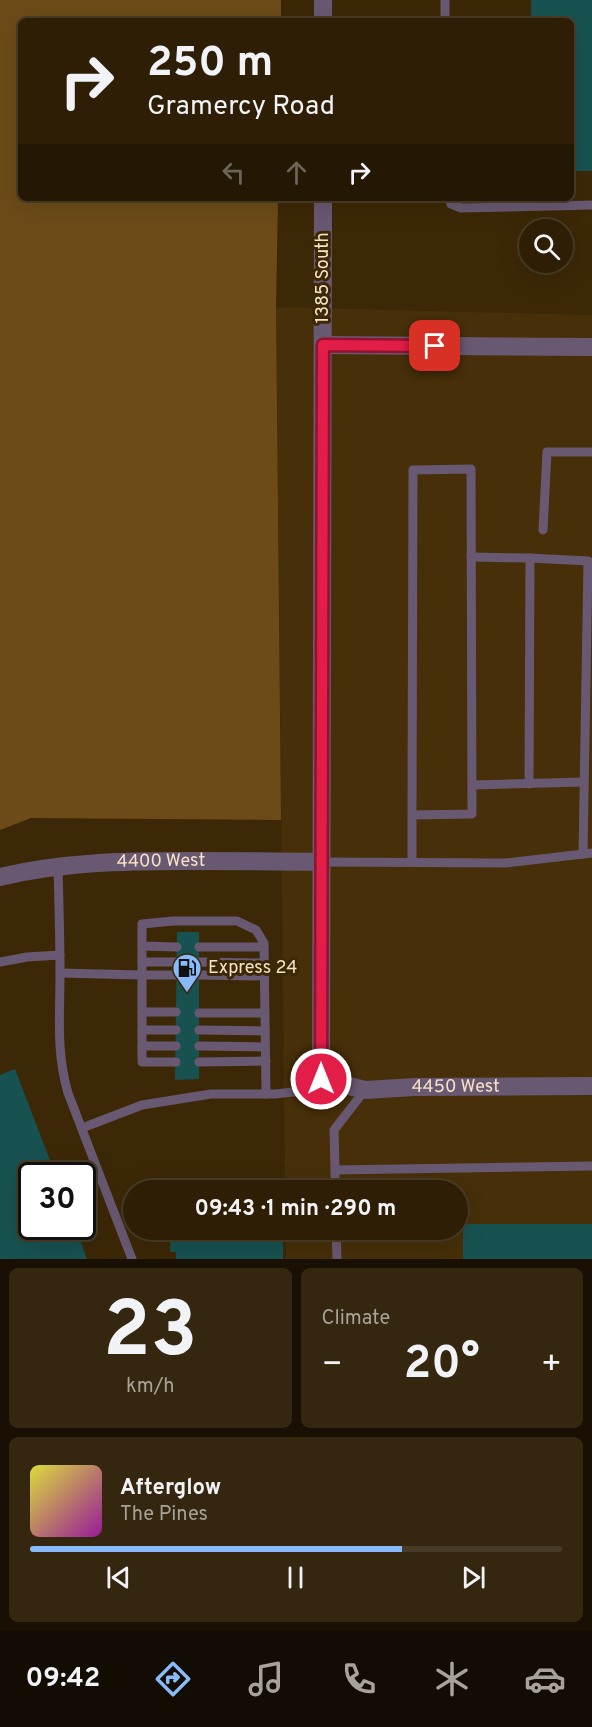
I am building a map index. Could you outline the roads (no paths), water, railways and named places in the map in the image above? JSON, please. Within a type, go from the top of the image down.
[{"type":"street","points":[[323,0],[323,18]]},
{"type":"street","name":"1385 South","points":[[321,1079],[323,201]]},
{"type":"street","points":[[323,345],[592,346]]},
{"type":"street","name":"4400 West","points":[[0,877],[58,867],[126,861],[322,862]]},
{"type":"street","name":"4450 West","points":[[321,1079],[365,1090],[415,1087],[592,1086]]},
{"type":"lane","points":[[445,0],[445,18]]},
{"type":"lane","points":[[450,201],[451,204],[461,208],[592,205]]},
{"type":"lane","points":[[543,530],[548,452],[592,452]]},
{"type":"lane","points":[[412,815],[472,814],[471,469],[413,470],[412,815],[412,862]]},
{"type":"lane","points":[[322,862],[506,863],[588,854],[584,782],[588,561],[471,557]]},
{"type":"lane","points":[[529,784],[530,558]]},
{"type":"lane","points":[[473,785],[584,782]]},
{"type":"lane","points":[[58,867],[60,1058],[68,1093],[132,1259]]},
{"type":"lane","points":[[176,1062],[142,1062],[142,924],[173,921],[237,921],[256,930],[264,943],[266,1094]]},
{"type":"lane","points":[[142,946],[177,947]]},
{"type":"lane","points":[[199,947],[264,948]]},
{"type":"lane","points":[[0,962],[27,957],[60,955]]},
{"type":"lane","points":[[142,962],[177,962]]},
{"type":"lane","points":[[199,962],[264,963]]},
{"type":"lane","points":[[60,973],[176,975]]},
{"type":"lane","points":[[199,975],[264,976]]},
{"type":"lane","points":[[142,1012],[176,1012]]},
{"type":"lane","points":[[199,1013],[265,1013]]},
{"type":"lane","points":[[142,1030],[176,1030]]},
{"type":"lane","points":[[199,1030],[265,1031]]},
{"type":"lane","points":[[142,1046],[176,1046]]},
{"type":"lane","points":[[199,1046],[265,1047]]},
{"type":"lane","points":[[199,1062],[266,1061]]},
{"type":"lane","points":[[82,1128],[142,1105],[211,1094],[266,1094],[302,1091],[321,1079]]},
{"type":"lane","points":[[335,1180],[334,1130],[365,1090]]},
{"type":"lane","points":[[335,1170],[592,1166]]},
{"type":"lane","points":[[336,1240],[337,1259]]},
{"type":"place","name":"Express 24","points":[[187,994]]}]
